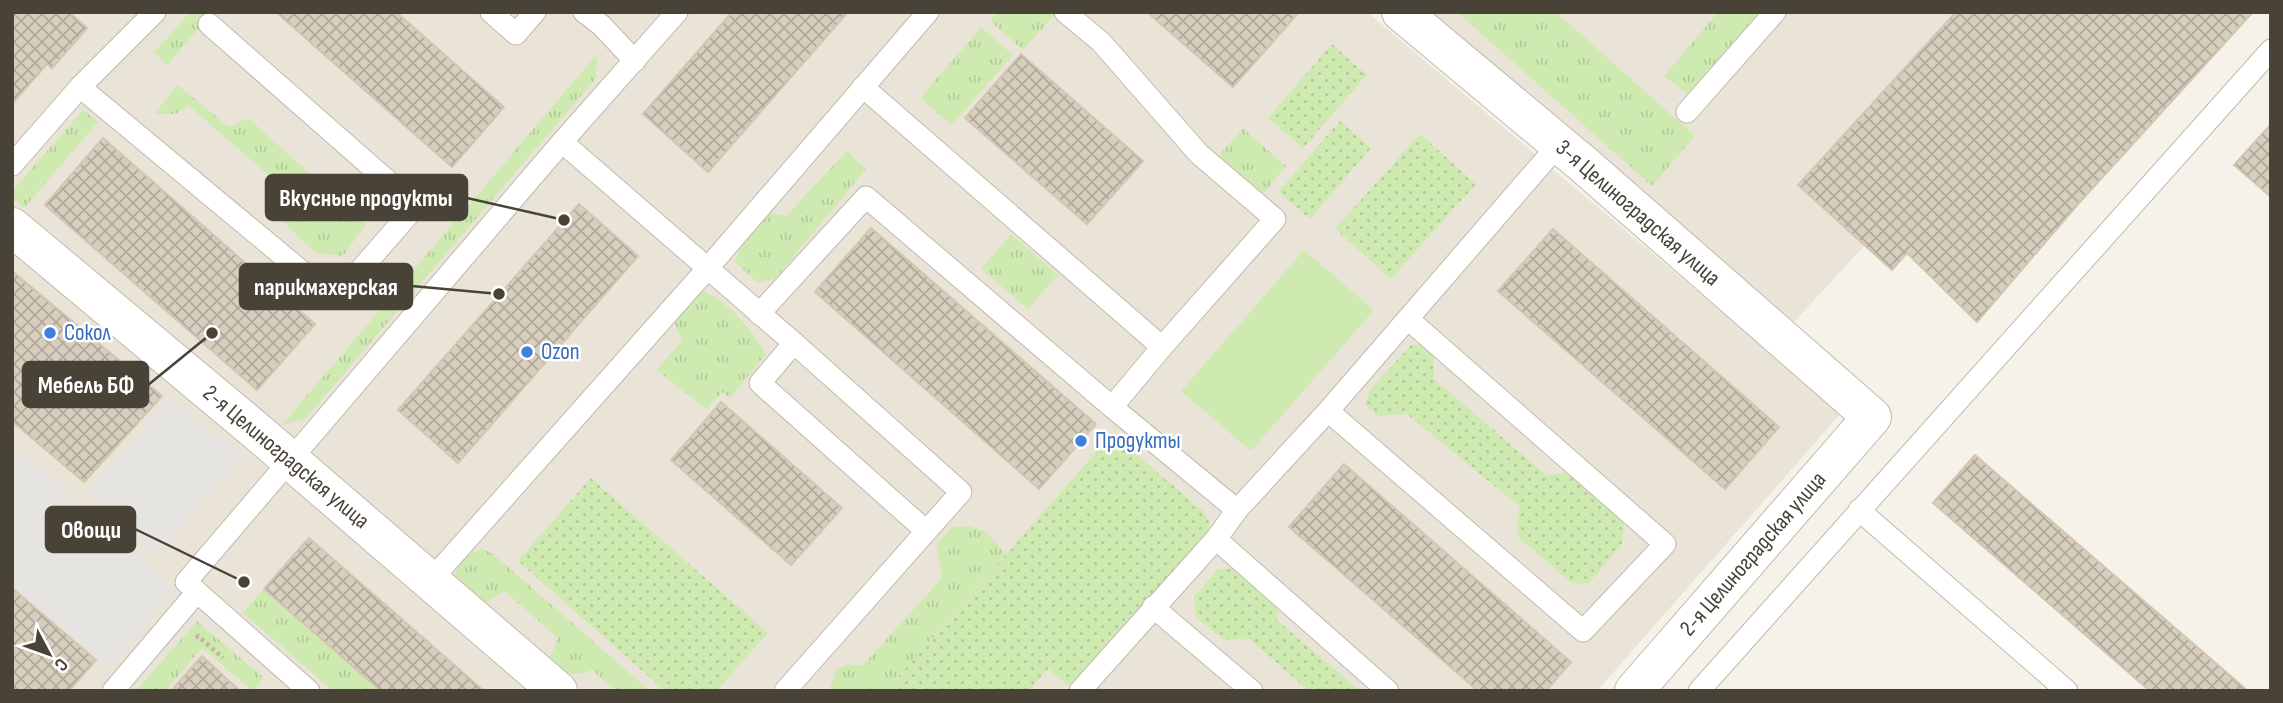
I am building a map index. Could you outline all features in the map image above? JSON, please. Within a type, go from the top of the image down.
[{"type":"street","name":"3-я Целиноградская улица","points":[[1401,12],[1559,144],[1872,417]]},
{"type":"street","name":"2-я Целиноградская улица","points":[[12,227],[291,461],[558,691]]},
{"type":"street","name":"2-я Целиноградская улица","points":[[1634,691],[1872,417]]},
{"type":"lane","points":[[12,165],[80,87],[155,12]]},
{"type":"lane","points":[[491,12],[516,34],[535,12]]},
{"type":"lane","points":[[584,12],[601,25],[635,61]]},
{"type":"lane","points":[[309,691],[186,582],[562,142],[677,12]]},
{"type":"lane","points":[[431,580],[707,269],[929,12]]},
{"type":"lane","points":[[1065,12],[1101,42],[1199,154],[1275,219],[1112,407]]},
{"type":"lane","points":[[1687,112],[1775,12]]},
{"type":"lane","points":[[80,87],[335,299],[416,206],[209,24]]},
{"type":"lane","points":[[1699,691],[2271,50]]},
{"type":"lane","points":[[863,87],[1162,347]]},
{"type":"lane","points":[[562,142],[961,492],[785,691]]},
{"type":"lane","points":[[1080,691],[1216,538],[1237,510],[1328,411],[1559,144]]},
{"type":"lane","points":[[759,314],[866,197],[1237,510]]},
{"type":"lane","points":[[1328,411],[1583,631],[1665,544],[1408,318]]},
{"type":"lane","points":[[794,343],[760,383],[926,531]]},
{"type":"lane","points":[[1859,510],[2067,691]]},
{"type":"lane","points":[[1216,538],[1388,691]]},
{"type":"lane","points":[[113,691],[197,592]]},
{"type":"lane","points":[[1153,607],[1252,691]]},
{"type":"path","points":[[189,645],[198,636],[225,659]]},
{"type":"shaded area","points":[[12,12],[1367,12],[1841,413],[1597,691],[12,691]]},
{"type":"shaded area","points":[[1421,12],[2080,12],[1793,323]]},
{"type":"shaded area","points":[[170,397],[240,457],[158,554],[87,493]]},
{"type":"shaded area","points":[[12,443],[176,590],[107,669],[12,588]]},
{"type":"green space","points":[[190,12],[213,12],[167,65],[154,53]]},
{"type":"green space","points":[[998,12],[1055,14],[1023,50],[990,21]]},
{"type":"green space","points":[[1457,12],[1556,12],[1695,136],[1652,186]]},
{"type":"green space","points":[[1718,12],[1767,12],[1694,99],[1664,76]]},
{"type":"green space","points":[[981,27],[1013,55],[952,125],[920,98]]},
{"type":"green space","points":[[1332,44],[1367,75],[1303,148],[1268,118]]},
{"type":"green space","points":[[597,54],[596,78],[306,418],[282,425]]},
{"type":"green space","points":[[178,85],[229,127],[248,118],[366,224],[343,256],[316,253],[281,220],[281,186],[189,106],[175,114],[154,114]]},
{"type":"green space","points":[[83,110],[98,122],[24,208],[12,198],[12,191]]},
{"type":"green space","points":[[1340,121],[1371,148],[1310,219],[1278,192]]},
{"type":"green space","points":[[1243,128],[1286,166],[1263,194],[1219,156]]},
{"type":"green space","points":[[1420,134],[1476,184],[1391,279],[1335,229]]},
{"type":"green space","points":[[847,151],[866,169],[775,279],[757,282],[735,262],[747,232],[768,212],[786,216]]},
{"type":"green space","points":[[1011,234],[1058,275],[1028,309],[981,269]]},
{"type":"green space","points":[[1304,250],[1374,310],[1251,451],[1181,391]]},
{"type":"green space","points":[[701,290],[730,308],[766,354],[730,398],[722,392],[707,409],[656,370],[682,341],[675,324],[684,304]]},
{"type":"green space","points":[[1424,344],[1433,352],[1434,379],[1546,475],[1574,473],[1625,521],[1622,544],[1587,585],[1569,581],[1517,536],[1519,506],[1407,414],[1377,416],[1366,405],[1369,391],[1411,345]]},
{"type":"green space","points":[[1112,434],[1203,511],[1209,522],[1207,537],[1075,682],[1067,685],[1048,669],[1029,691],[886,691]]},
{"type":"green space","points":[[591,478],[768,633],[716,691],[665,691],[518,561]]},
{"type":"green space","points":[[969,526],[985,531],[1006,554],[886,691],[829,691],[836,670],[848,664],[862,666],[942,578],[936,544],[953,527]]},
{"type":"green space","points":[[483,549],[493,554],[650,691],[617,691],[592,670],[579,674],[565,672],[549,660],[558,638],[504,591],[485,603],[454,580],[463,560],[471,553]]},
{"type":"green space","points":[[1240,568],[1276,601],[1277,620],[1360,691],[1309,691],[1249,639],[1224,640],[1196,617],[1194,597],[1218,569]]},
{"type":"green space","points":[[264,589],[381,691],[333,691],[243,613]]},
{"type":"green space","points":[[197,621],[264,678],[253,691],[202,648],[165,691],[136,691]]},
{"type":"building","points":[[12,12],[69,12],[87,28],[52,68],[47,64],[12,104]]},
{"type":"building","points":[[276,12],[396,12],[504,107],[452,167]]},
{"type":"building","points":[[732,12],[848,12],[708,172],[643,114]]},
{"type":"building","points":[[1147,12],[1299,12],[1233,87]]},
{"type":"building","points":[[1956,12],[2253,12],[2079,203],[1977,322],[1907,253],[1892,270],[1798,185]]},
{"type":"building","points":[[1021,54],[1143,161],[1087,224],[965,118]]},
{"type":"building","points":[[2271,124],[2271,197],[2234,165]]},
{"type":"building","points":[[103,138],[315,324],[257,390],[45,205]]},
{"type":"building","points":[[579,204],[638,256],[458,463],[398,410]]},
{"type":"building","points":[[871,228],[1096,424],[1039,489],[815,292]]},
{"type":"building","points":[[1553,229],[1779,427],[1725,489],[1498,291]]},
{"type":"building","name":"Сокол","points":[[12,271],[162,396],[84,482],[12,421]]},
{"type":"building","points":[[721,402],[842,508],[791,565],[671,460]]},
{"type":"building","points":[[1975,455],[2248,691],[2150,691],[1933,503]]},
{"type":"building","points":[[1344,464],[1571,662],[1546,691],[1478,691],[1289,527]]},
{"type":"building","points":[[309,538],[484,691],[381,691],[264,589]]},
{"type":"building","points":[[12,588],[96,660],[69,691],[12,691]]},
{"type":"building","points":[[202,656],[240,691],[171,691]]},
{"type":"place","name":"Вкусные продукты","points":[[564,220]]},
{"type":"place","name":"парикмахерская","points":[[499,294]]},
{"type":"place","name":"Сокол","points":[[50,333]]},
{"type":"place","name":"Мебель БФ","points":[[212,333]]},
{"type":"place","name":"Ozon","points":[[527,352]]},
{"type":"place","name":"Продукты","points":[[1081,441]]},
{"type":"place","name":"Овощи","points":[[244,582]]}]
